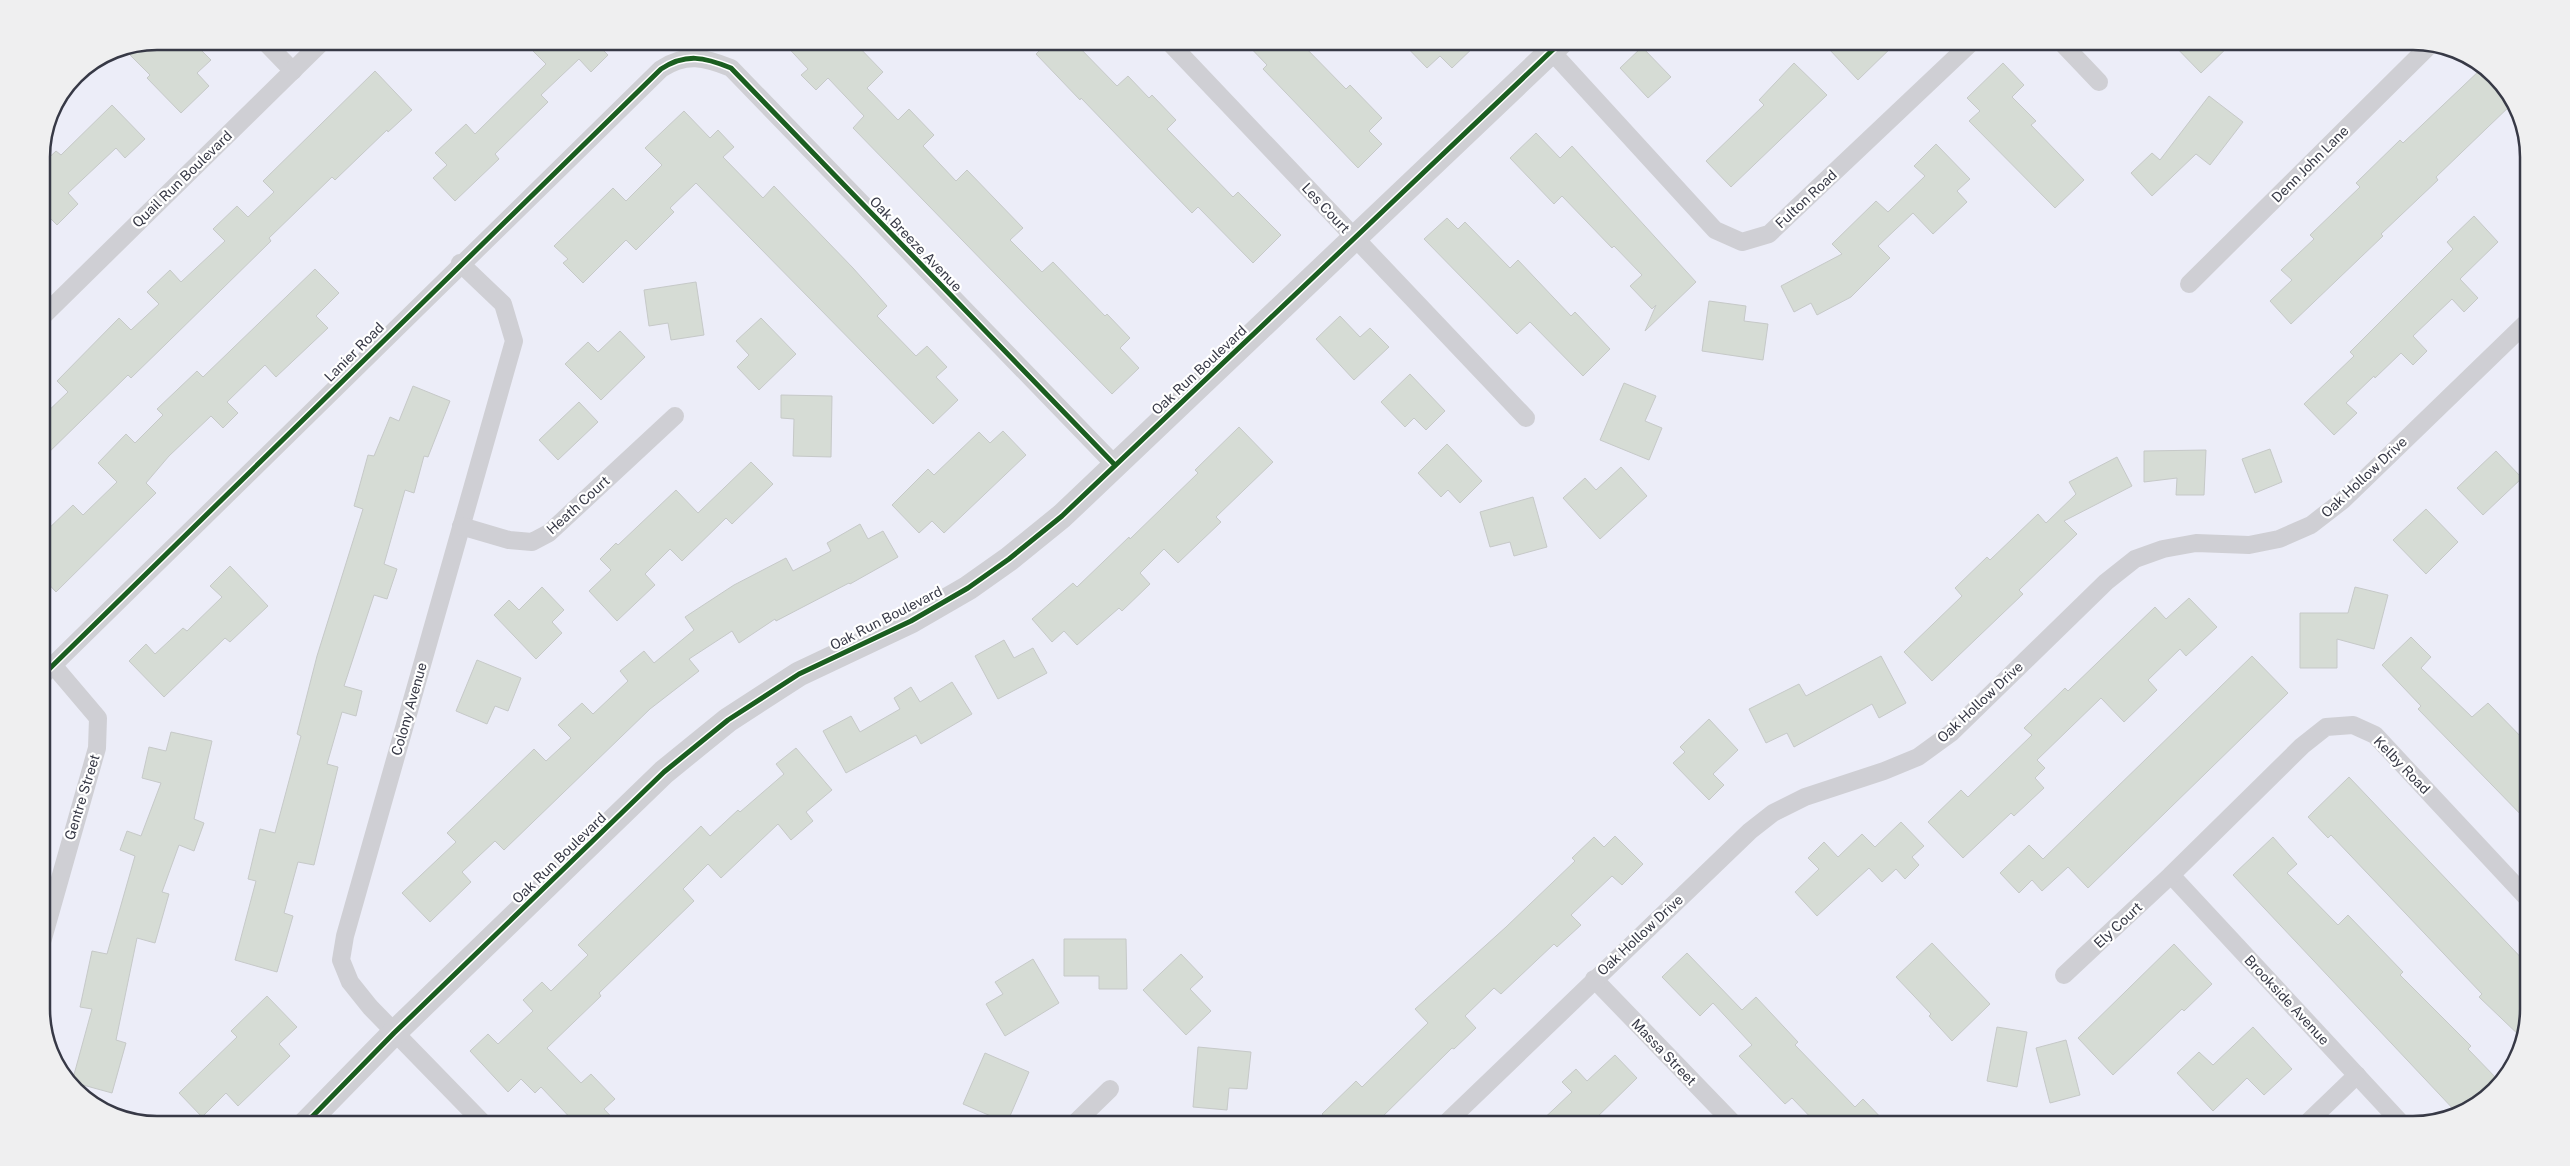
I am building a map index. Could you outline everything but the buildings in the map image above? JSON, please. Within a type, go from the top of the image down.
[{"type":"street","points":[[273,50],[293,71]]},
{"type":"street","name":"Quail Run Boulevard","points":[[50,310],[314,50]]},
{"type":"street","name":"Les Court","points":[[1176,50],[1526,418]]},
{"type":"street","name":"Oak Run Boulevard","points":[[313,1116],[394,1032],[664,772],[728,720],[799,674],[911,622],[968,588],[1062,516],[1355,239],[1546,50]]},
{"type":"street","name":"Fulton Road","points":[[1557,50],[1715,230],[1742,242],[1769,234],[1963,50]]},
{"type":"street","points":[[2069,50],[2099,82]]},
{"type":"street","name":"Denn John Lane","points":[[2189,284],[2424,51]]},
{"type":"street","name":"Lanier Road","points":[[50,668],[661,69],[675,60],[691,58]]},
{"type":"street","name":"Oak Breeze Avenue","points":[[691,58],[712,60],[731,68],[1114,465]]},
{"type":"street","name":"Colony Avenue","points":[[460,264],[503,304],[514,341],[345,936],[341,960],[350,982],[394,1032],[475,1116]]},
{"type":"street","name":"Oak Hollow Drive","points":[[1453,1116],[1750,831],[1774,813],[1805,797],[1884,772],[1918,757],[1951,733],[2106,582],[2135,559],[2163,549],[2196,543],[2248,545],[2279,539],[2311,525],[2342,501],[2520,329]]},
{"type":"street","name":"Heath Court","points":[[461,526],[509,540],[532,542],[549,533],[675,416]]},
{"type":"street","name":"Gentre Street","points":[[50,674],[98,718],[97,748],[50,914]]},
{"type":"street","name":"Kelby Road","points":[[2171,875],[2302,746],[2326,727],[2353,725],[2375,735],[2520,890]]},
{"type":"street","name":"Ely Court","points":[[2064,975],[2171,875]]},
{"type":"street","name":"Brookside Avenue","points":[[2171,875],[2395,1116]]},
{"type":"street","name":"Massa Street","points":[[1594,979],[1726,1116]]},
{"type":"street","points":[[2315,1116],[2358,1075]]},
{"type":"street","points":[[1082,1116],[1110,1089]]},
{"type":"cycle path","points":[[313,1116],[394,1033],[664,772],[728,720],[799,674],[911,621],[968,588],[1009,559],[1062,516],[1553,50]]},
{"type":"cycle path","points":[[50,668],[661,69],[687,59],[704,59],[731,68],[1115,465]]}]
